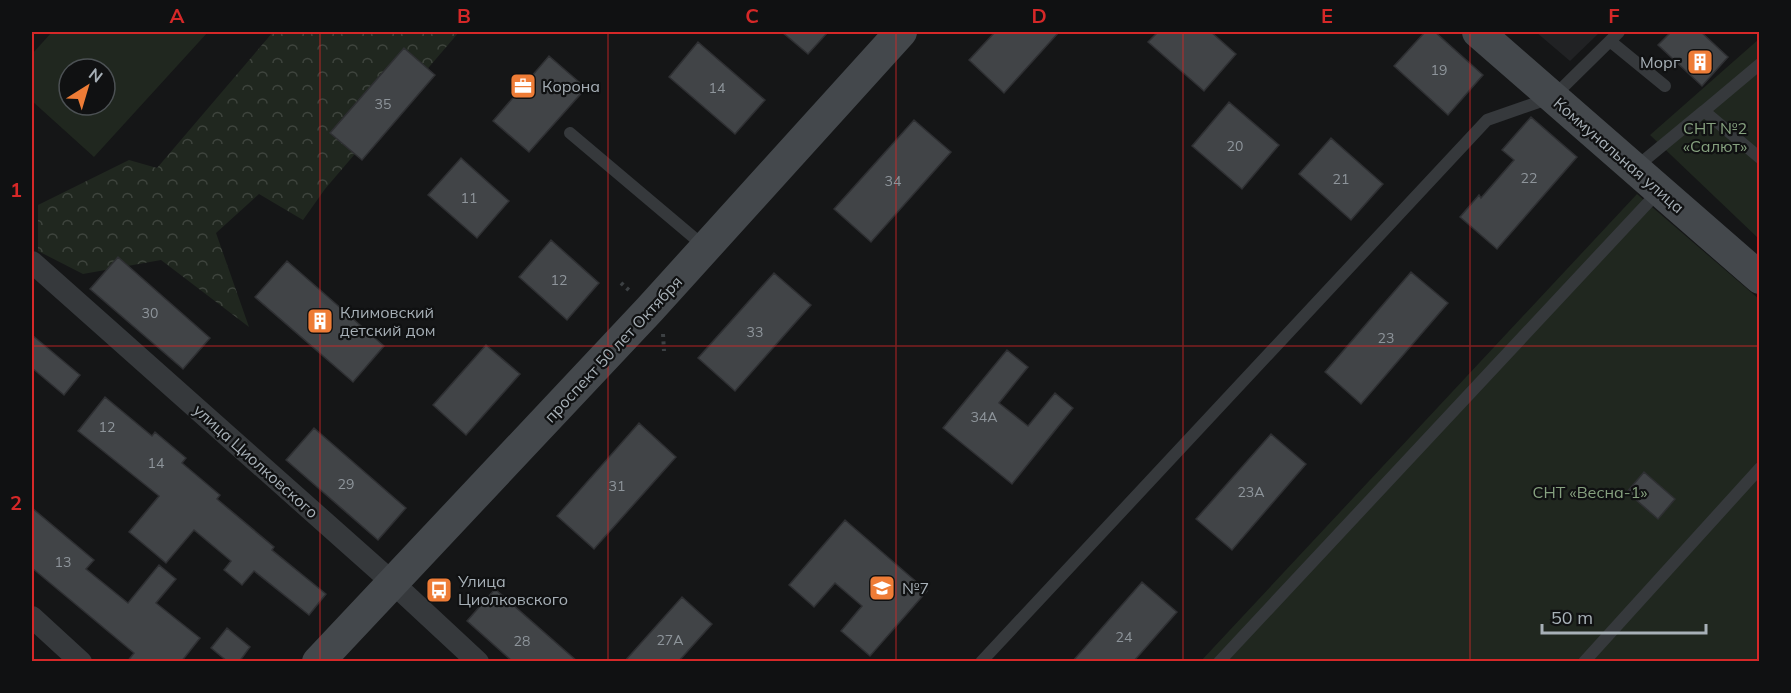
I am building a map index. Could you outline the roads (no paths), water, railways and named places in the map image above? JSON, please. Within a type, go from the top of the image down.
[{"type":"main road","name":"проспект 50 лет Октября","points":[[318,662],[706,248],[901,32]]},
{"type":"main road","name":"Коммунальная улица","points":[[1478,32],[1760,278]]},
{"type":"street","name":"улица Циолковского","points":[[32,262],[393,583],[478,662]]},
{"type":"street","points":[[32,617],[81,662]]},
{"type":"lane","points":[[981,662],[1486,120],[1553,97],[1619,32]]},
{"type":"lane","points":[[1610,41],[1665,86]]},
{"type":"lane","points":[[1634,168],[1760,64]]},
{"type":"lane","points":[[1704,111],[1760,158]]},
{"type":"lane","points":[[570,134],[706,248]]},
{"type":"lane","points":[[1219,662],[1659,190]]},
{"type":"lane","points":[[1584,662],[1760,468]]},
{"type":"place","name":"Морг","points":[[1700,62]]},
{"type":"place","name":"Корона","points":[[523,86]]},
{"type":"place","name":"Климовский детский дом","points":[[320,321]]},
{"type":"place","name":"№7","points":[[882,588]]},
{"type":"place","name":"Улица Циолковского","points":[[439,590]]},
{"type":"park label","name":"СНТ №2 «Салют»","points":[[1715,137]]},
{"type":"park label","name":"СНТ «Весна-1»","points":[[1590,492]]}]
